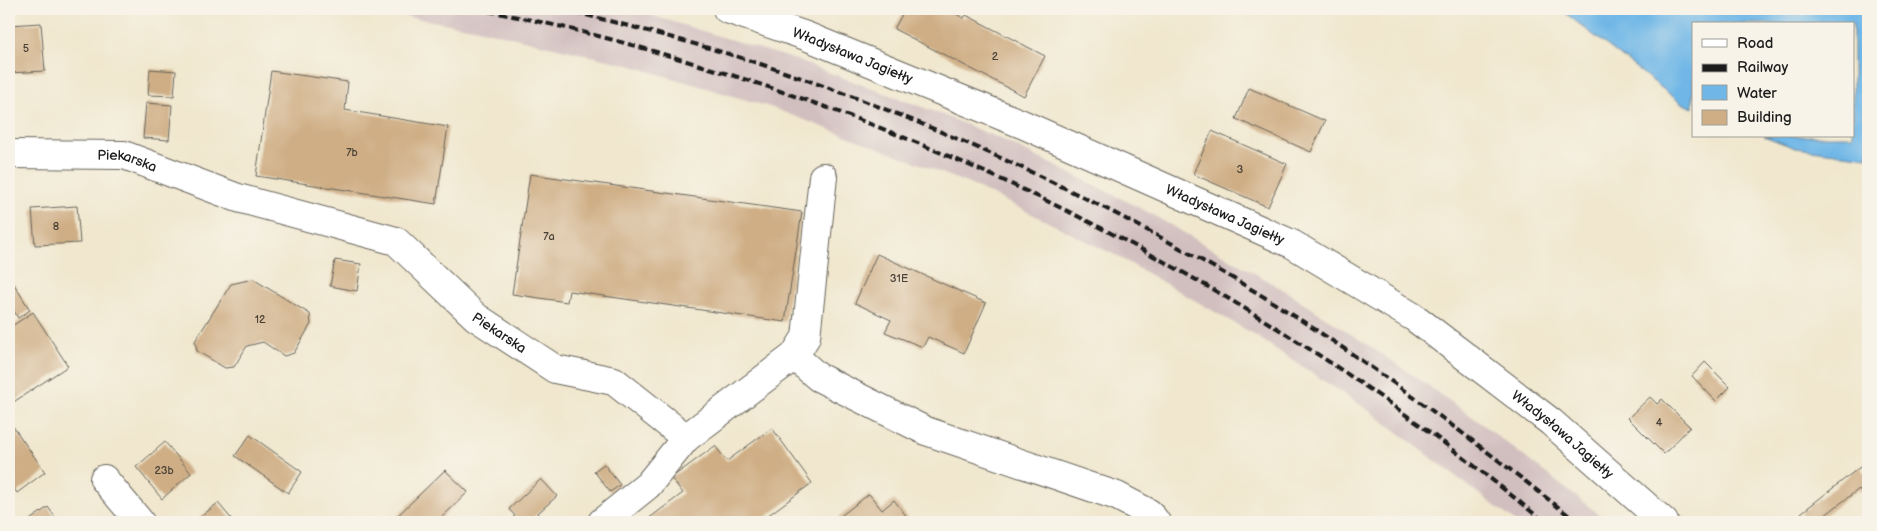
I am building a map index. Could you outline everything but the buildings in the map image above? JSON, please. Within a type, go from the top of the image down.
[{"type":"street","name":"Władysława Jagiełły","points":[[727,9],[806,36],[1022,124],[1292,244],[1414,318],[1551,422],[1664,522]]},
{"type":"street","name":"Piekarska","points":[[9,154],[124,155],[238,198],[396,241],[476,317],[555,370],[614,381],[686,438]]},
{"type":"street","points":[[602,522],[648,484],[686,438],[794,356],[806,338],[823,177]]},
{"type":"street","points":[[794,356],[818,376],[926,431],[1117,496],[1149,513],[1156,522]]},
{"type":"street","points":[[104,478],[140,522]]},
{"type":"shaded area","points":[[361,9],[631,9],[790,58],[938,113],[1003,140],[1146,211],[1284,290],[1401,367],[1474,418],[1609,522],[1516,522],[1374,414],[1250,332],[1117,256],[981,189],[913,161],[770,107],[625,64],[473,28]]},
{"type":"water","points":[[1560,9],[1868,9],[1868,157],[1795,148],[1769,138],[1854,138],[1854,22],[1692,22],[1692,108],[1681,103]]},
{"type":"railway","points":[[476,9],[510,15],[612,40],[744,79],[853,117],[959,161],[1063,209],[1165,262],[1264,320],[1360,383],[1454,450],[1544,522]]},
{"type":"railway","points":[[563,9],[730,54],[784,72],[910,119],[972,145],[1093,202],[1211,266],[1269,300],[1349,352],[1426,406],[1577,522]]}]
